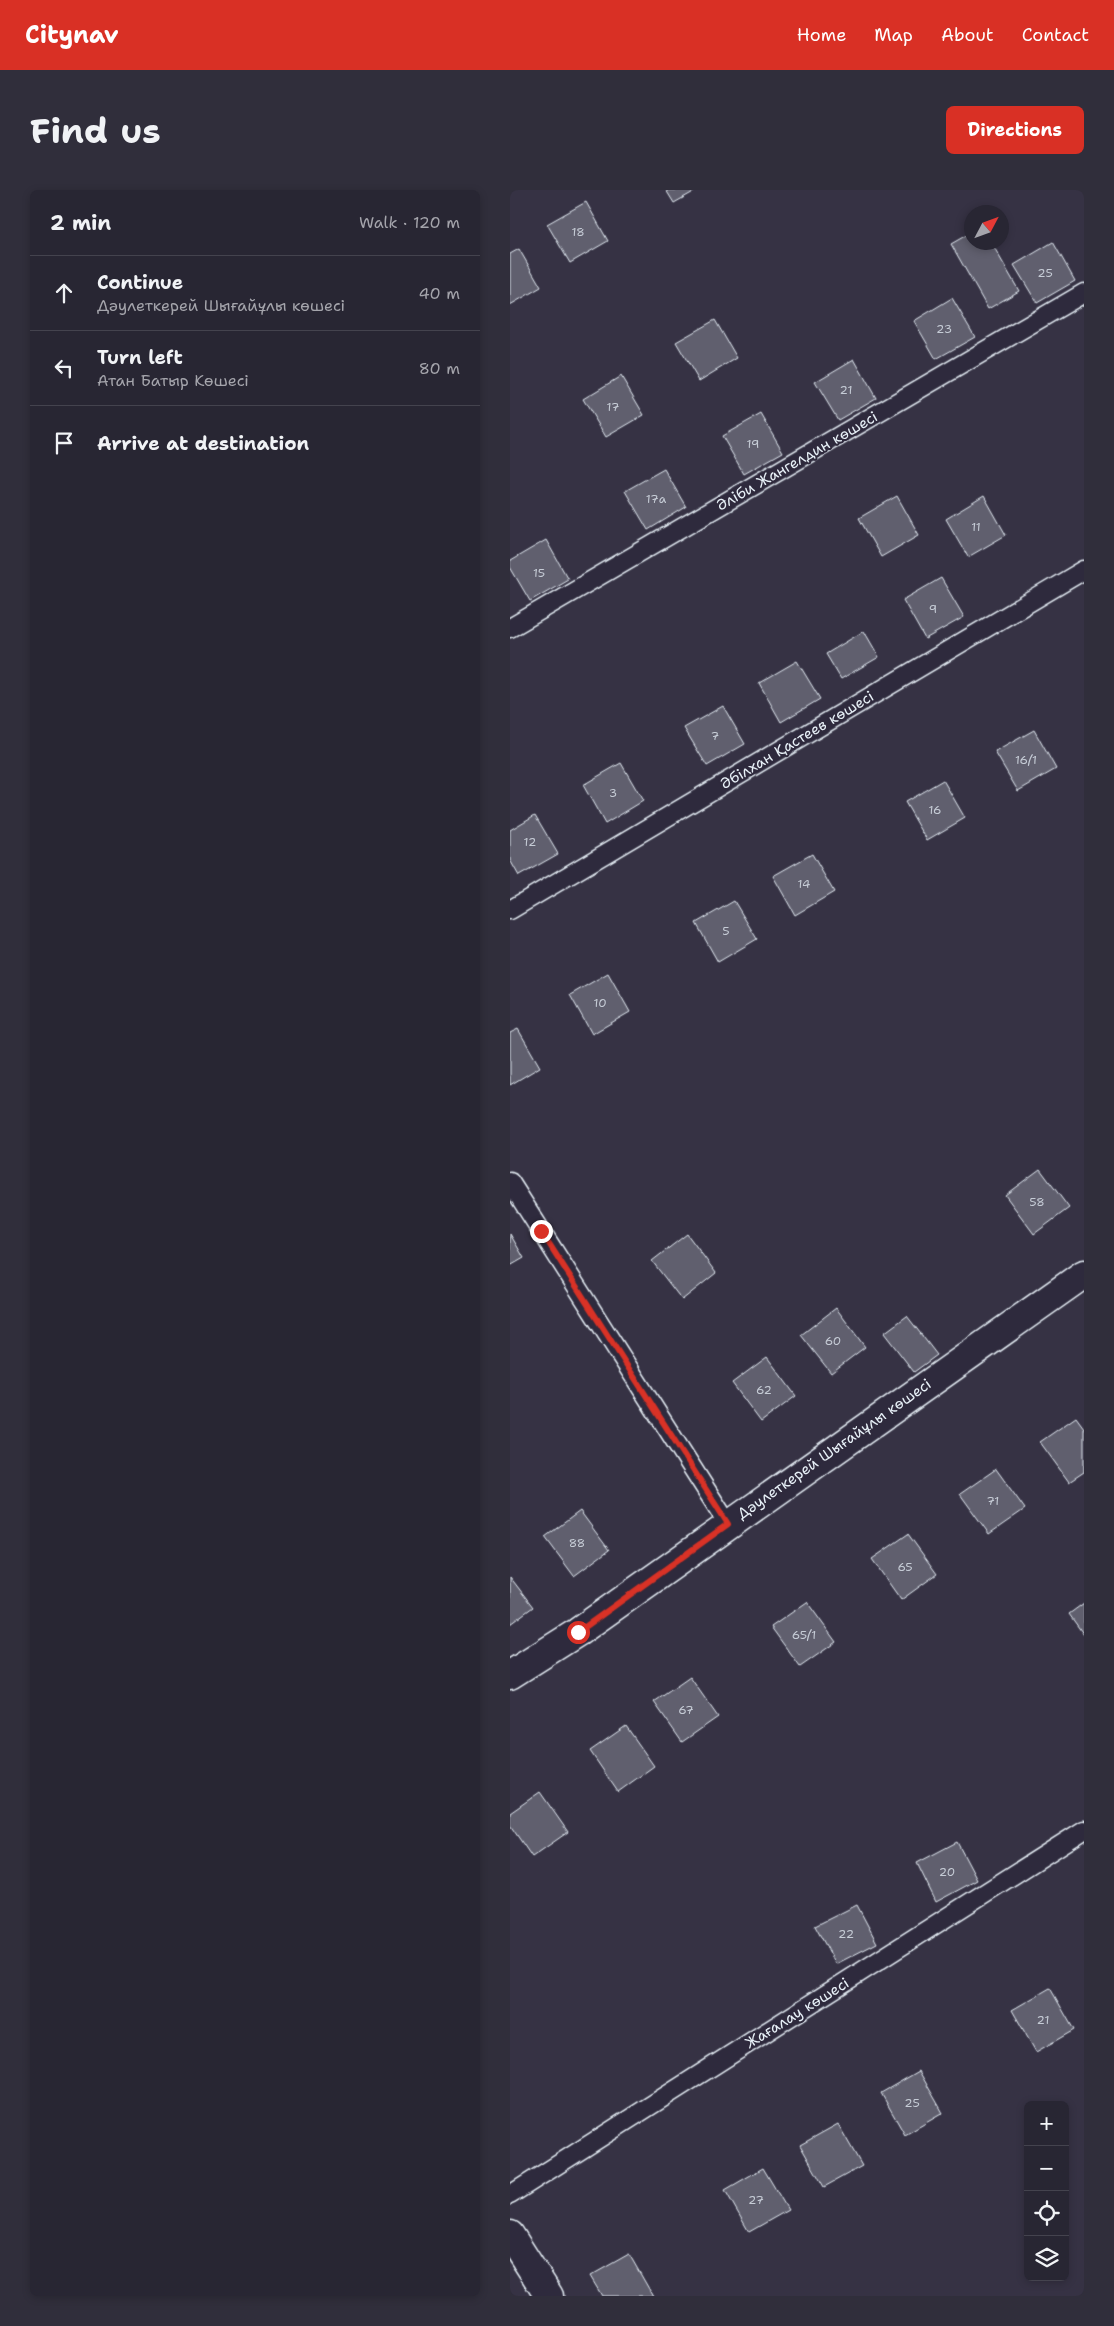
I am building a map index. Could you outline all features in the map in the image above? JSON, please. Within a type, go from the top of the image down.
[{"type":"street","name":"Дәулеткерей Шығайұлы көшесі","points":[[510,1675],[578,1632],[728,1524],[1084,1274]]},
{"type":"street","points":[[510,2234],[549,2296]]},
{"type":"lane","name":"Әліби Жангелдин көшесі","points":[[510,628],[1084,294]]},
{"type":"lane","name":"Әбілхан Қастеев көшесі","points":[[510,910],[1084,570]]},
{"type":"lane","points":[[510,1182],[728,1524]]},
{"type":"lane","name":"Жағалау көшесі","points":[[510,2195],[1084,1830]]},
{"type":"building","points":[[666,190],[697,190],[674,203]]},
{"type":"building","points":[[586,202],[608,241],[570,263],[547,224]]},
{"type":"building","points":[[964,237],[964,250],[996,250],[1019,291],[988,309],[951,244]]},
{"type":"building","points":[[1053,242],[1075,281],[1037,303],[1014,265]]},
{"type":"building","points":[[519,249],[541,287],[510,305],[510,254]]},
{"type":"building","points":[[952,298],[975,337],[936,359],[914,321]]},
{"type":"building","points":[[715,320],[737,358],[699,381],[676,342]]},
{"type":"building","points":[[854,359],[876,398],[838,420],[815,382]]},
{"type":"building","points":[[621,376],[644,415],[606,437],[583,399]]},
{"type":"building","points":[[761,414],[783,452],[744,474],[722,436]]},
{"type":"building","points":[[664,469],[686,507],[648,530],[625,491]]},
{"type":"building","points":[[897,496],[919,535],[881,557],[859,518]]},
{"type":"building","points":[[984,496],[1006,535],[968,557],[946,519]]},
{"type":"building","points":[[546,540],[568,579],[530,601],[510,567],[510,561]]},
{"type":"building","points":[[941,578],[964,617],[925,639],[903,600]]},
{"type":"building","points":[[864,631],[879,657],[841,679],[826,654]]},
{"type":"building","points":[[797,661],[820,699],[781,722],[759,683]]},
{"type":"building","points":[[723,706],[745,744],[707,766],[684,728]]},
{"type":"building","points":[[1034,730],[1056,769],[1018,791],[995,752]]},
{"type":"building","points":[[621,763],[643,801],[605,824],[583,785]]},
{"type":"building","points":[[943,780],[965,818],[927,840],[905,802]]},
{"type":"building","points":[[535,815],[558,854],[519,876],[510,860],[510,830]]},
{"type":"building","points":[[812,854],[834,892],[795,915],[773,876]]},
{"type":"building","points":[[734,901],[757,939],[718,962],[696,923]]},
{"type":"building","points":[[608,973],[630,1012],[592,1034],[570,995]]},
{"type":"building","points":[[518,1029],[540,1067],[510,1085],[510,1033]]},
{"type":"building","points":[[1040,1169],[1069,1208],[1034,1234],[1005,1195]]},
{"type":"building","points":[[510,1234],[524,1258],[510,1266]]},
{"type":"building","points":[[687,1234],[716,1273],[682,1300],[652,1261]]},
{"type":"building","points":[[836,1308],[865,1347],[831,1373],[801,1335]]},
{"type":"building","points":[[907,1316],[937,1355],[914,1372],[884,1333]]},
{"type":"building","points":[[767,1357],[796,1396],[761,1422],[732,1383]]},
{"type":"building","points":[[1076,1417],[1084,1428],[1084,1472],[1069,1482],[1040,1442]]},
{"type":"building","points":[[996,1469],[1025,1509],[989,1534],[960,1494]]},
{"type":"building","points":[[580,1511],[609,1550],[574,1576],[545,1537]]},
{"type":"building","points":[[908,1534],[937,1574],[901,1600],[872,1559]]},
{"type":"building","points":[[510,1577],[533,1607],[510,1624]]},
{"type":"building","points":[[807,1602],[836,1642],[800,1667],[771,1627]]},
{"type":"building","points":[[1084,1603],[1084,1635],[1069,1614]]},
{"type":"building","points":[[690,1677],[718,1717],[682,1742],[654,1702]]},
{"type":"building","points":[[626,1726],[654,1766],[618,1792],[590,1751]]},
{"type":"building","points":[[540,1792],[568,1832],[532,1857],[510,1825],[510,1813]]},
{"type":"building","points":[[957,1842],[977,1880],[936,1902],[917,1863]]},
{"type":"building","points":[[857,1905],[877,1943],[836,1964],[815,1926]]},
{"type":"building","points":[[1050,1988],[1074,2030],[1036,2052],[1012,2010]]},
{"type":"building","points":[[919,2071],[943,2113],[905,2135],[881,2093]]},
{"type":"building","points":[[838,2124],[862,2166],[824,2187],[800,2145]]},
{"type":"building","points":[[763,2168],[788,2210],[749,2232],[725,2190]]},
{"type":"building","points":[[629,2254],[653,2296],[602,2296],[590,2276]]},
{"type":"route","points":[[541,1231],[728,1524],[578,1632]]}]
